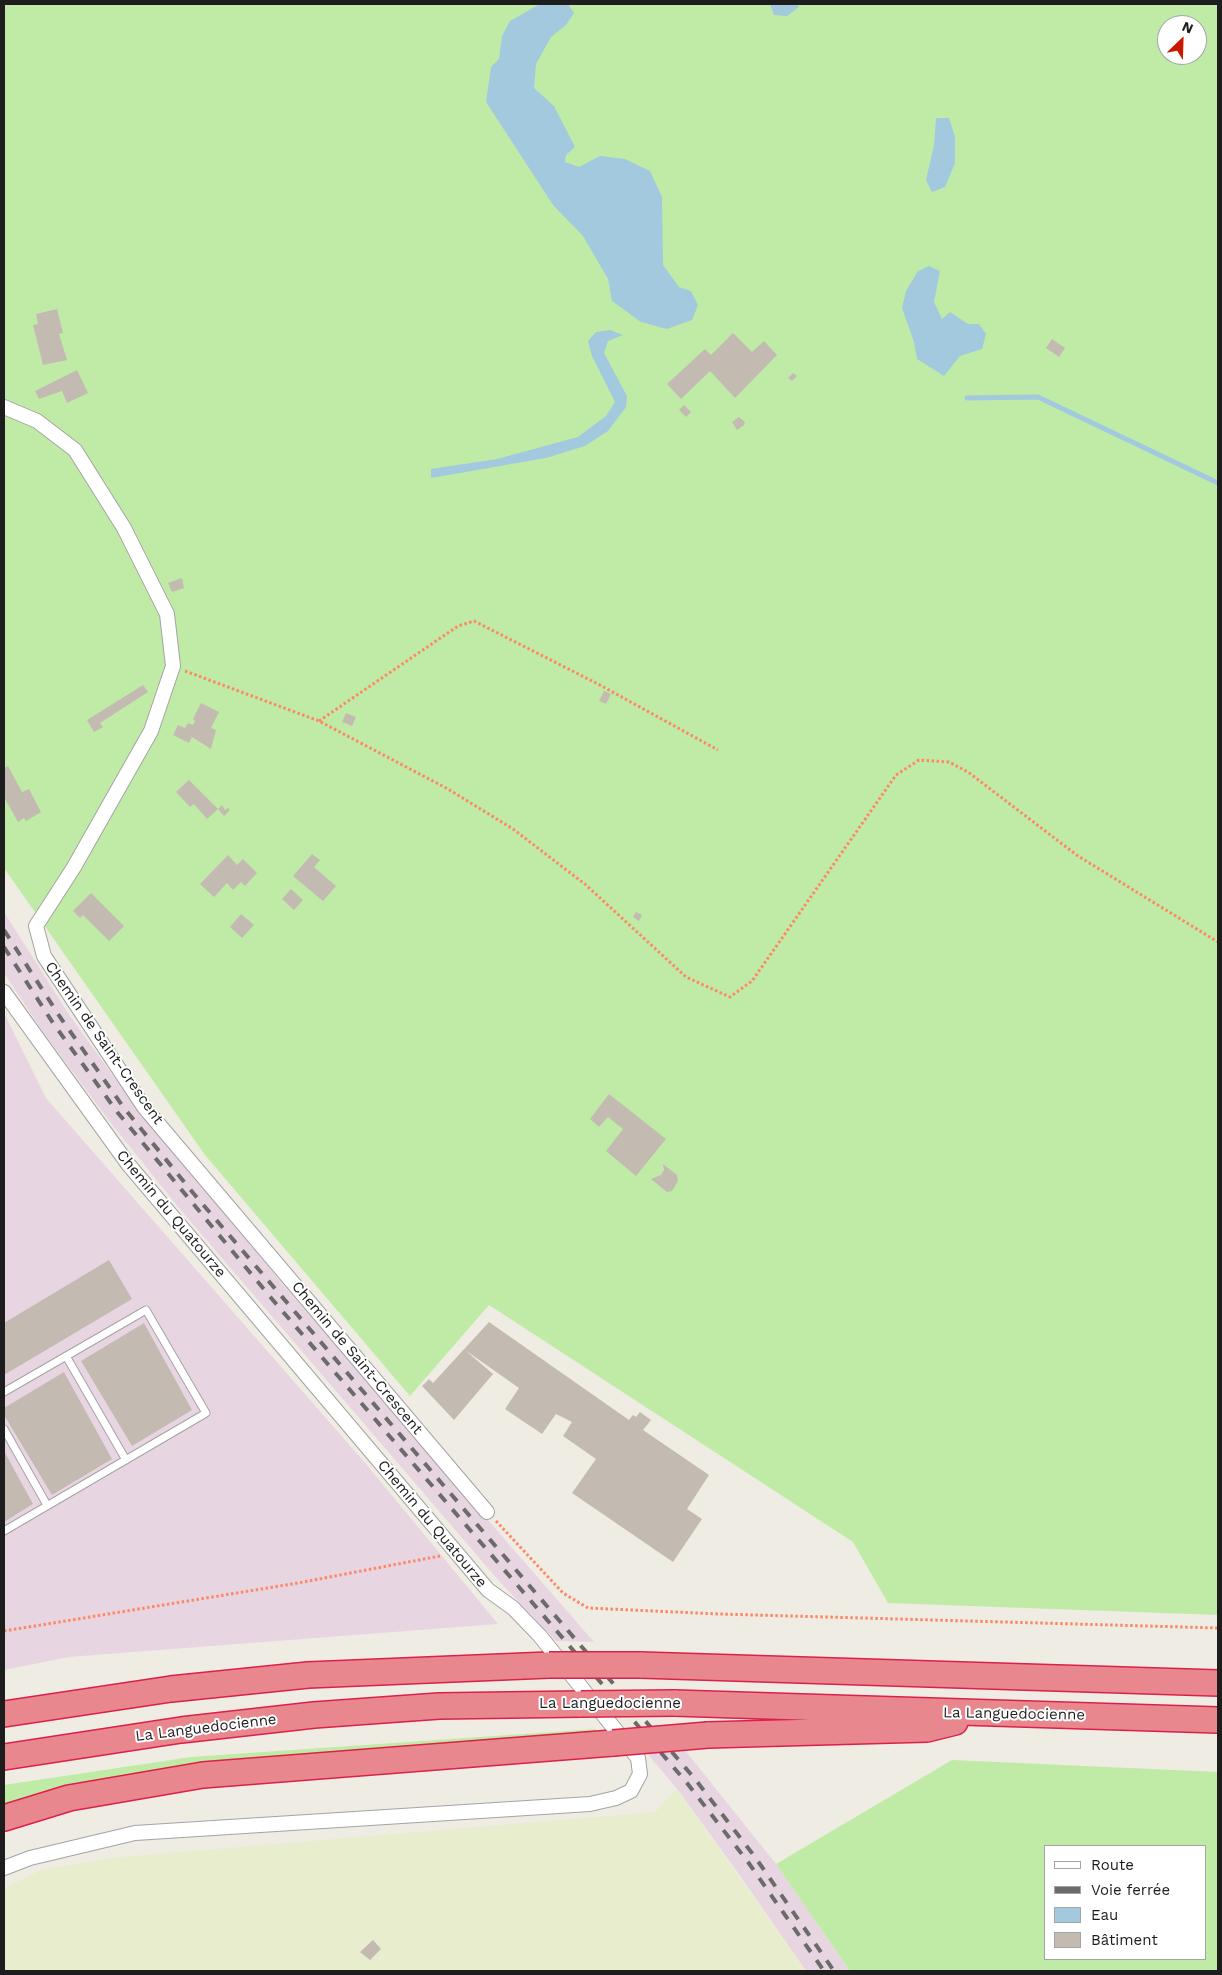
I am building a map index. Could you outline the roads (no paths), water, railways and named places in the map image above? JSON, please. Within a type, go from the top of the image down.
[{"type":"highway","points":[[4,1714],[171,1689],[308,1675],[549,1665],[640,1665],[1218,1683]]},
{"type":"highway","name":"La Languedocienne","points":[[4,1757],[181,1730],[314,1715],[439,1706],[674,1703],[1218,1720]]},
{"type":"highway","points":[[4,1818],[69,1798],[203,1775],[708,1735],[927,1729],[989,1714]]},
{"type":"street","name":"Chemin de Saint-Crescent","points":[[4,407],[37,421],[75,450],[124,528],[167,614],[173,666],[151,731],[74,867],[36,926],[44,956],[144,1107],[487,1512]]},
{"type":"street","name":"Chemin du Quatourze","points":[[4,992],[128,1164],[488,1590],[513,1608],[540,1636],[638,1758],[640,1774],[631,1791],[616,1798],[590,1804],[135,1833],[30,1858],[4,1868]]},
{"type":"lane","points":[[4,1392],[146,1310],[206,1413],[4,1531]]},
{"type":"lane","points":[[66,1356],[126,1460]]},
{"type":"lane","points":[[4,1429],[47,1505]]},
{"type":"water","points":[[540,4],[568,4],[574,13],[566,25],[551,37],[536,64],[534,88],[554,106],[575,147],[566,155],[565,162],[579,167],[600,156],[625,159],[650,171],[662,197],[663,265],[679,287],[691,291],[698,305],[692,320],[667,329],[641,322],[612,301],[608,279],[583,236],[553,205],[486,102],[491,67],[499,59],[502,36],[510,21]]},
{"type":"water","points":[[770,4],[797,4],[799,7],[787,16],[774,15]]},
{"type":"water","points":[[936,118],[949,118],[955,137],[955,163],[945,187],[932,192],[926,180],[934,145]]},
{"type":"water","points":[[929,266],[940,271],[934,302],[942,319],[950,312],[968,324],[979,324],[986,334],[982,349],[960,356],[944,376],[917,359],[914,342],[902,308],[906,291],[918,271]]},
{"type":"water","points":[[610,330],[623,335],[608,341],[604,353],[627,396],[626,407],[608,431],[585,446],[546,458],[431,478],[431,469],[497,459],[578,437],[606,416],[615,402],[592,356],[588,341],[596,332]]},
{"type":"waterway","points":[[967,398],[1038,397],[1218,483]]},
{"type":"railway","points":[[4,930],[60,1017],[124,1108],[194,1194],[695,1779],[755,1857],[834,1971]]},
{"type":"railway","points":[[4,947],[53,1023],[118,1113],[272,1299],[687,1783],[748,1862],[824,1971]]}]
